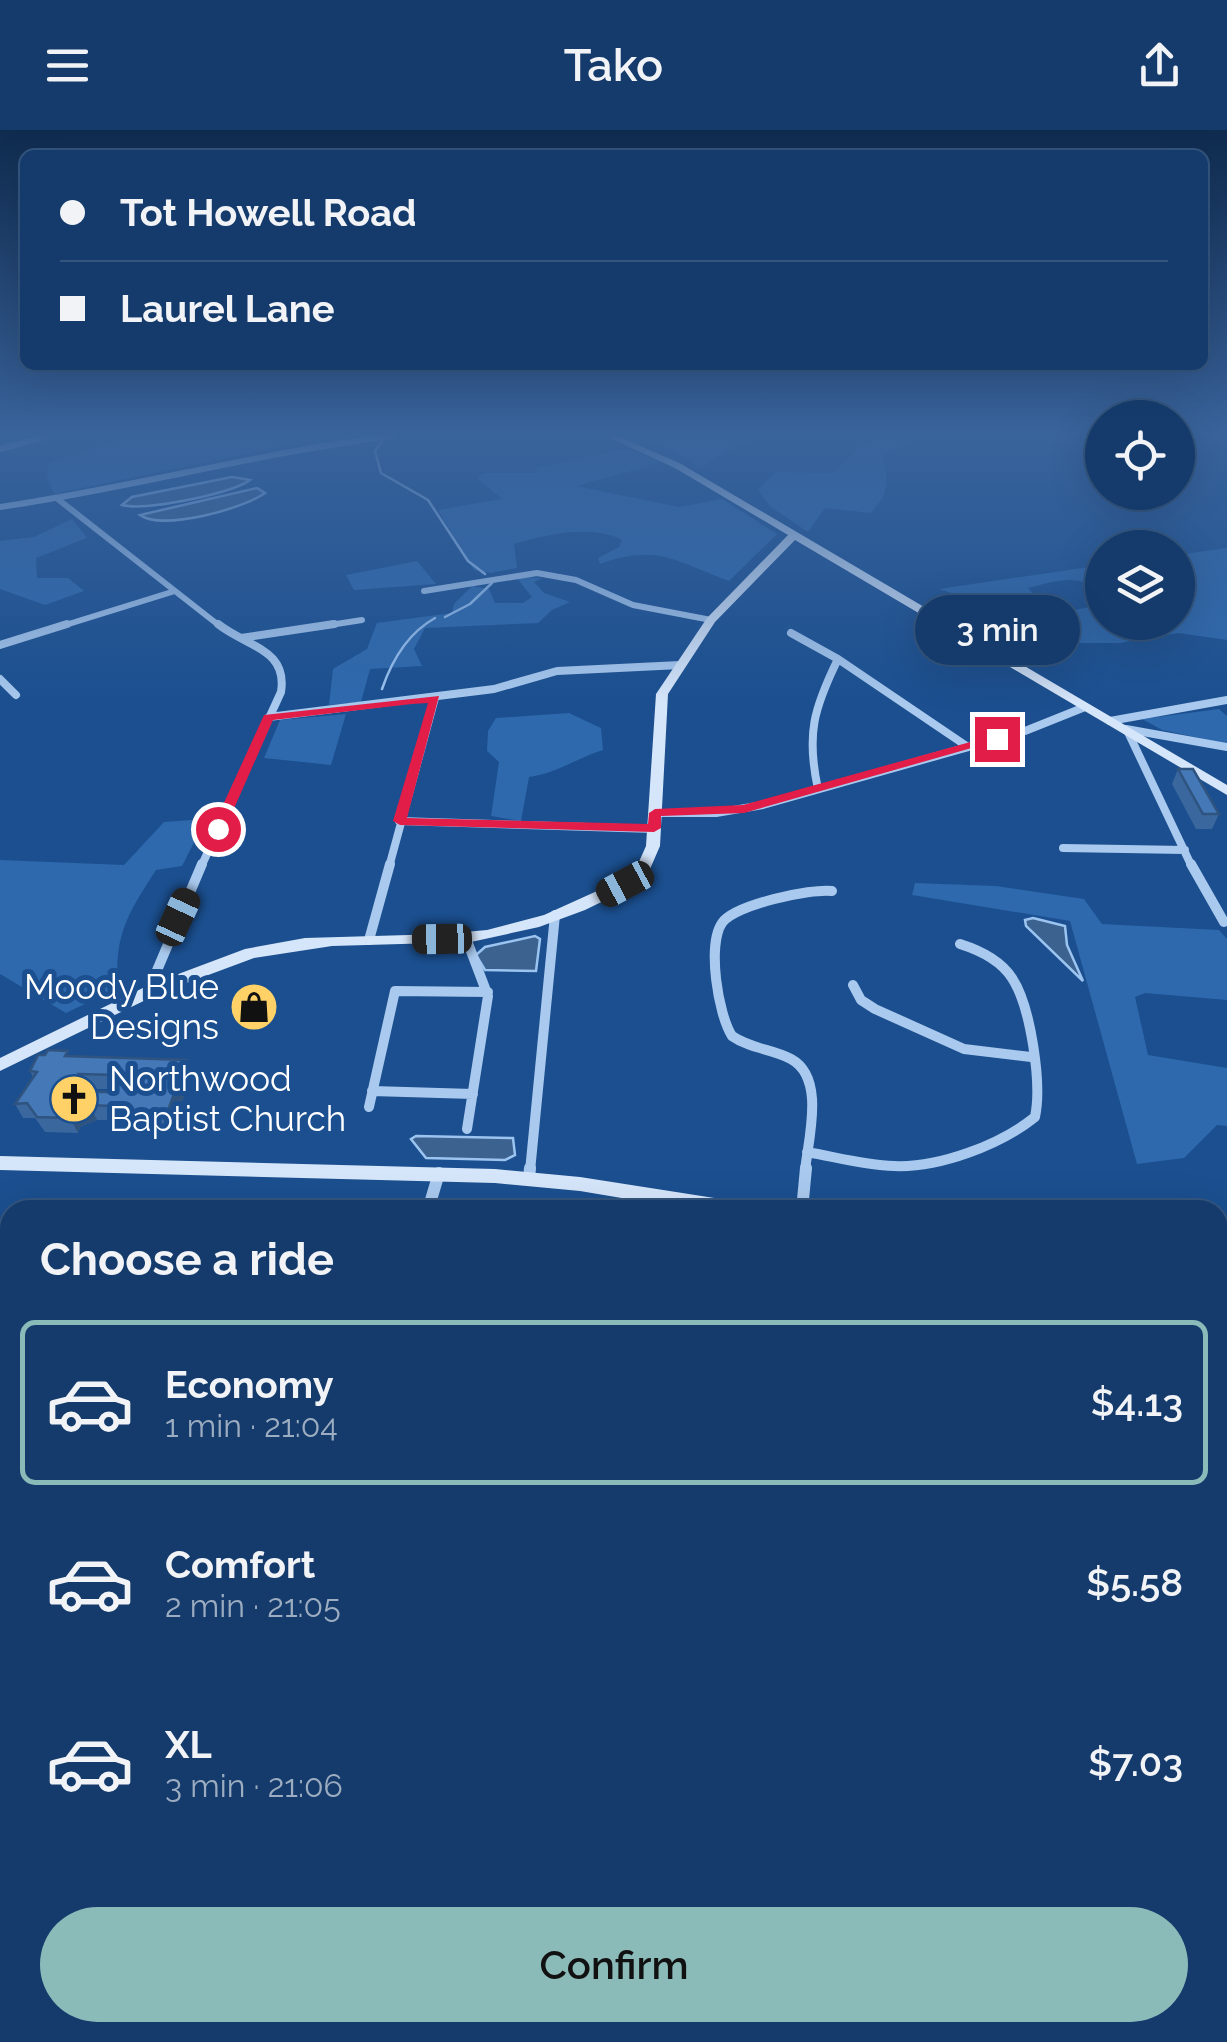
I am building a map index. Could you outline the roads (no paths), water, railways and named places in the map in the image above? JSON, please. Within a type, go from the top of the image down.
[{"type":"street","points":[[92,525],[175,591],[240,638],[268,653],[282,668],[284,682],[147,994]]},
{"type":"street","points":[[779,525],[1227,791]]},
{"type":"street","points":[[0,1064],[147,994],[268,948],[466,938],[512,930],[605,894],[639,874],[650,858],[661,700],[711,620],[794,534]]},
{"type":"street","points":[[424,591],[506,574],[537,572],[576,580],[633,605],[711,620]]},
{"type":"street","points":[[0,645],[175,591]]},
{"type":"street","points":[[240,638],[362,620]]},
{"type":"street","points":[[792,632],[838,658],[968,747]]},
{"type":"street","points":[[818,790],[810,718],[838,658]]},
{"type":"street","points":[[268,717],[435,698],[505,687],[557,672],[680,665]]},
{"type":"street","points":[[0,679],[16,695]]},
{"type":"street","points":[[369,940],[435,698]]},
{"type":"street","points":[[1110,721],[1227,700]]},
{"type":"street","points":[[400,821],[654,821],[732,811],[1025,731],[1086,707]]},
{"type":"street","points":[[1126,729],[1227,748]]},
{"type":"street","points":[[1126,729],[1184,850],[1224,922]]},
{"type":"street","points":[[1063,848],[1184,850]]},
{"type":"street","points":[[803,1200],[812,1096],[809,1078],[788,1057],[741,1042],[726,1029],[719,1010],[717,939],[723,922],[735,913],[811,890],[832,891]]},
{"type":"street","points":[[529,1179],[555,915]]},
{"type":"street","points":[[466,938],[468,954],[488,992],[468,1129]]},
{"type":"street","points":[[806,1152],[909,1166],[1014,1132],[1031,1122],[1039,1106],[1032,1057],[1013,980],[976,949],[960,944]]},
{"type":"street","points":[[852,985],[861,1000],[875,1008],[964,1049],[1032,1057]]},
{"type":"street","points":[[368,1107],[395,991],[488,992]]},
{"type":"street","points":[[372,1091],[473,1094]]},
{"type":"street","points":[[0,1163],[440,1173],[529,1179],[672,1200]]},
{"type":"street","points":[[431,1200],[440,1173]]},
{"type":"waterway","points":[[445,525],[468,561],[485,574]]},
{"type":"waterway","points":[[445,617],[470,604],[492,583]]},
{"type":"waterway","points":[[382,689],[402,648],[435,618]]},
{"type":"place","name":"Moody Blue Designs","points":[[254,1007]]},
{"type":"place","name":"Northwood Baptist Church","points":[[74,1099]]}]
